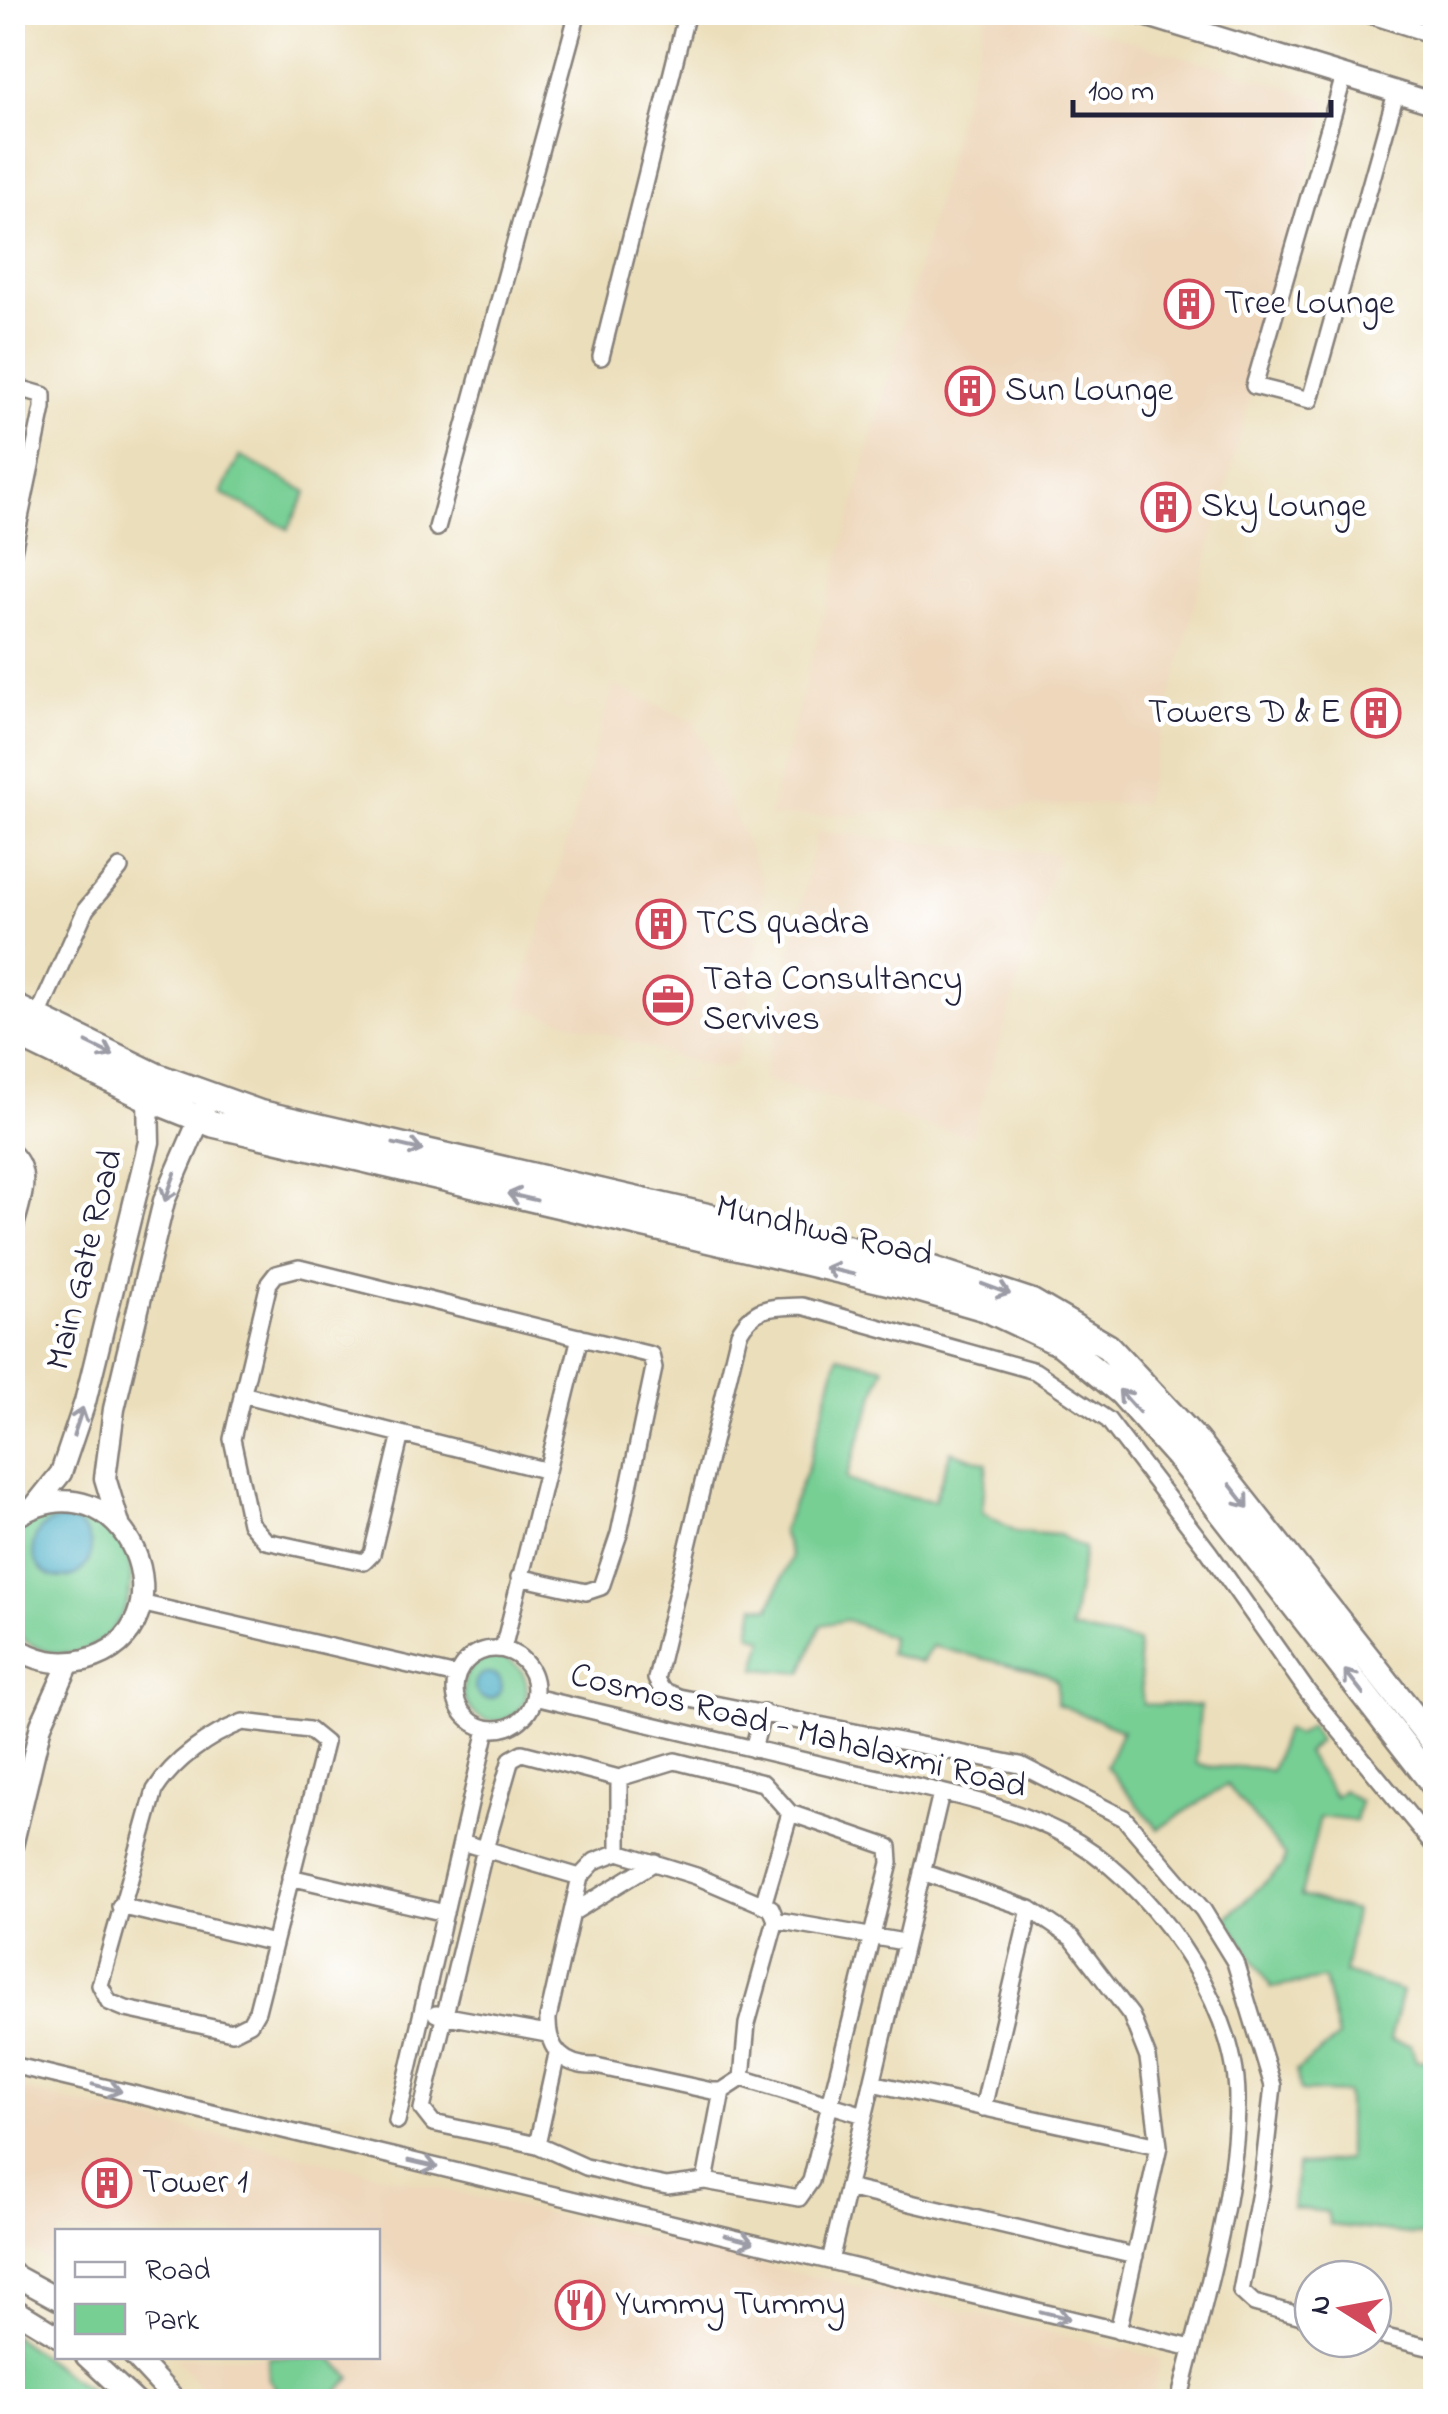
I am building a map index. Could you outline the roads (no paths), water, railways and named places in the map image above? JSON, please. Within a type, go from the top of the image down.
[{"type":"highway","name":"Mundhwa Road","points":[[12,1006],[152,1087]]},
{"type":"highway","name":"Mundhwa Road","points":[[12,1032],[204,1109],[916,1288],[985,1308],[1062,1344],[1121,1392],[1178,1456],[1387,1704],[1436,1787]]},
{"type":"highway","name":"Mundhwa Road","points":[[1387,1704],[1436,1745]]},
{"type":"street","points":[[437,528],[578,12]]},
{"type":"street","points":[[601,357],[687,12]]},
{"type":"street","points":[[1360,12],[1436,36]]},
{"type":"street","points":[[1140,13],[1341,86],[1436,104]]},
{"type":"street","points":[[1341,86],[1254,386],[1310,400],[1394,98]]},
{"type":"street","points":[[12,386],[43,395],[44,408],[12,556]]},
{"type":"street","points":[[37,1018],[86,909],[120,868]]},
{"type":"street","name":"Main Gate Road","points":[[34,1506],[61,1474],[85,1402],[149,1142],[152,1087]]},
{"type":"street","name":"Main Gate Road","points":[[140,1603],[142,1564],[119,1524],[106,1478],[114,1409],[164,1201],[204,1109]]},
{"type":"street","points":[[12,1152],[25,1168],[26,1181],[12,1238]]},
{"type":"street","points":[[402,1434],[372,1554],[364,1562],[352,1563],[266,1541],[250,1523],[232,1455],[242,1394],[269,1283],[287,1269],[299,1268],[639,1350],[654,1360],[608,1574],[595,1592],[519,1577]]},
{"type":"street","points":[[1293,2314],[1254,2303],[1241,2291],[1262,2182],[1273,2086],[1235,1962],[1203,1910],[1124,1818],[1020,1765],[679,1697],[662,1690],[656,1679],[739,1333],[749,1316],[765,1307],[802,1306],[1035,1371],[1108,1420],[1198,1536],[1306,1691],[1436,1848]]},
{"type":"street","points":[[503,1649],[580,1336]]},
{"type":"street","points":[[242,1394],[544,1470]]},
{"type":"street","points":[[12,1519],[34,1506],[79,1503],[119,1524]]},
{"type":"street","points":[[12,1645],[46,1662],[70,1663],[112,1647],[128,1630],[140,1603],[457,1676]]},
{"type":"street","points":[[487,1729],[460,1709],[457,1676],[470,1657],[503,1649]]},
{"type":"street","points":[[487,1729],[520,1721],[534,1697],[530,1669],[503,1649]]},
{"type":"street","points":[[12,1846],[40,1725],[70,1663]]},
{"type":"street","name":"Cosmos Road - Mahalaxmi Road","points":[[534,1697],[941,1793],[1066,1835],[1105,1862],[1176,1936],[1227,2040],[1237,2094],[1229,2180],[1179,2402]]},
{"type":"street","points":[[753,1749],[763,1712]]},
{"type":"street","points":[[242,1722],[309,1730],[325,1742],[290,1877],[256,2011],[242,2029],[232,2032],[109,2002],[100,1985],[155,1790],[164,1776],[218,1732],[242,1722]]},
{"type":"street","points":[[397,2121],[487,1729]]},
{"type":"street","points":[[522,1753],[619,1778],[676,1761],[763,1783],[790,1813],[889,1848],[890,1863],[811,2181],[799,2198],[705,2182],[666,2186],[647,2182],[586,2167],[537,2144],[433,2123],[424,2116],[422,2108],[484,1849],[511,1760],[522,1753]]},
{"type":"street","points":[[618,1852],[619,1778]]},
{"type":"street","points":[[830,2261],[941,1793]]},
{"type":"street","points":[[762,1905],[790,1813]]},
{"type":"street","points":[[461,1842],[580,1877]]},
{"type":"street","points":[[742,2078],[747,2024],[776,1920],[771,1908],[655,1862],[618,1852],[595,1861],[580,1877],[547,2034],[557,2054],[578,2067],[596,2066],[722,2090],[742,2078],[829,2108],[864,2115]]},
{"type":"street","points":[[572,1913],[655,1862]]},
{"type":"street","points":[[922,1872],[1030,1908],[1072,1938],[1104,1974],[1130,2015],[1148,2058],[1159,2146],[1118,2331]]},
{"type":"street","points":[[290,1877],[445,1913]]},
{"type":"street","points":[[120,1906],[274,1943]]},
{"type":"street","points":[[983,2108],[1030,1908]]},
{"type":"street","points":[[776,1920],[904,1942]]},
{"type":"street","points":[[422,2012],[547,2034]]},
{"type":"street","points":[[537,2144],[557,2054]]},
{"type":"street","points":[[12,2064],[1192,2348]]},
{"type":"street","points":[[872,2083],[1159,2146]]},
{"type":"street","points":[[705,2182],[722,2090]]},
{"type":"street","points":[[1229,2180],[1262,2182]]},
{"type":"street","points":[[847,2188],[1135,2256]]},
{"type":"street","points":[[12,2274],[55,2297]]},
{"type":"street","points":[[12,2308],[55,2334]]},
{"type":"street","points":[[1393,2339],[1436,2349]]},
{"type":"street","points":[[89,2359],[136,2402]]},
{"type":"street","points":[[137,2359],[177,2402]]},
{"type":"water","points":[[62,1520],[82,1529],[91,1549],[82,1569],[62,1578],[42,1569],[33,1549],[42,1529]]},
{"type":"water","points":[[488,1673],[497,1677],[501,1686],[497,1695],[488,1699],[479,1695],[475,1686],[479,1677]]},
{"type":"place","name":"Tree Lounge","points":[[1189,304]]},
{"type":"place","name":"Sun Lounge","points":[[970,391]]},
{"type":"place","name":"Sky Lounge","points":[[1166,507]]},
{"type":"place","name":"Towers D & E","points":[[1376,713]]},
{"type":"place","name":"TCS quadra","points":[[661,924]]},
{"type":"place","name":"Tata Consultancy Servives","points":[[668,1000]]},
{"type":"place","name":"Tower 1","points":[[107,2183]]},
{"type":"place","name":"Yummy Tummy","points":[[580,2305]]}]
